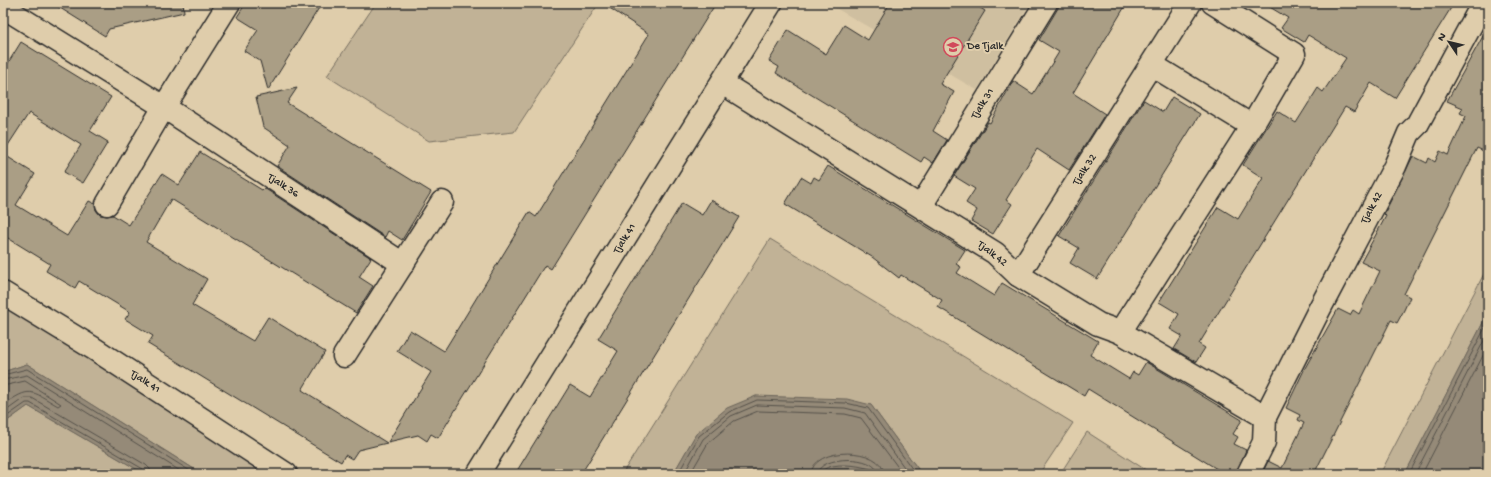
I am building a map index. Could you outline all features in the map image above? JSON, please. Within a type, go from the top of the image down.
[{"type":"street","points":[[107,204],[164,107],[229,3]]},
{"type":"street","name":"Tjalk 41","points":[[478,474],[771,3]]},
{"type":"street","name":"Tjalk 31","points":[[921,206],[1046,3]]},
{"type":"street","name":"Tjalk 32","points":[[1018,275],[1190,3]]},
{"type":"street","points":[[1120,332],[1252,126],[1294,54],[1237,10],[1213,3]]},
{"type":"street","name":"Tjalk 42","points":[[1248,474],[1264,442],[1266,417],[1318,310],[1395,166],[1409,133],[1417,125],[1483,3]]},
{"type":"street","name":"Tjalk 36","points":[[3,7],[164,107],[403,264]]},
{"type":"street","points":[[1152,65],[1252,126]]},
{"type":"street","name":"Tjalk 42","points":[[722,83],[995,253],[1018,275],[1098,324],[1120,332],[1266,417]]},
{"type":"street","points":[[344,356],[442,202]]},
{"type":"street","name":"Tjalk 41","points":[[3,293],[93,348],[286,474]]},
{"type":"shaded area","points":[[376,3],[599,3],[514,132],[429,141],[327,76]]},
{"type":"shaded area","name":"De Tjalk","points":[[827,3],[1030,3],[977,90]]},
{"type":"shaded area","points":[[770,239],[1073,423],[1039,474],[918,474],[918,469],[871,405],[756,396],[696,434],[673,474],[622,474]]},
{"type":"shaded area","points":[[1488,266],[1488,313],[1405,474],[1380,474]]},
{"type":"shaded area","points":[[3,303],[286,474],[202,474],[27,364],[3,372]]},
{"type":"shaded area","points":[[28,406],[145,474],[3,474],[3,424]]},
{"type":"shaded area","points":[[1087,432],[1152,474],[1060,474]]},
{"type":"water","points":[[1488,313],[1488,474],[1405,474]]},
{"type":"water","points":[[27,364],[202,474],[145,474],[28,406],[3,424],[3,372]]},
{"type":"water","points":[[756,396],[847,399],[871,405],[918,469],[918,474],[877,474],[850,469],[837,469],[824,474],[673,474],[696,434],[727,408]]},
{"type":"building","points":[[52,3],[183,3],[184,12],[109,29],[105,36]]},
{"type":"building","points":[[246,3],[322,3],[268,90],[260,61],[244,51],[258,30],[237,17]]},
{"type":"building","points":[[602,3],[716,3],[551,269],[545,265],[438,438],[431,434],[427,441],[418,435],[388,442],[431,372],[397,351],[410,330],[444,351],[529,212],[536,217],[649,34]]},
{"type":"building","points":[[890,3],[973,3],[985,11],[940,84],[954,92],[933,131],[947,140],[933,163],[924,157],[921,162],[776,73],[779,67],[769,61],[788,30],[826,54],[844,25],[868,40]]},
{"type":"building","points":[[1061,3],[1127,3],[1073,93],[1105,114],[1069,170],[1037,149],[1006,200],[1012,204],[993,234],[971,221],[977,210],[966,203],[975,189],[954,176],[988,122],[990,123],[1013,81],[1033,94],[1059,52],[1039,40]]},
{"type":"building","points":[[1263,3],[1454,3],[1395,98],[1371,83],[1354,112],[1345,107],[1199,344],[1205,348],[1196,362],[1174,349],[1182,336],[1170,329],[1179,314],[1159,302],[1218,207],[1238,219],[1263,178],[1243,165],[1277,111],[1296,123],[1318,88],[1323,92],[1346,58],[1308,35],[1304,42],[1281,28],[1288,18]]},
{"type":"building","points":[[1488,27],[1488,153],[1477,148],[1404,294],[1410,297],[1404,310],[1397,323],[1391,320],[1314,474],[1262,474],[1268,461],[1282,468],[1304,423],[1298,420],[1300,415],[1286,408],[1305,368],[1338,309],[1350,315],[1353,310],[1359,314],[1380,271],[1361,262],[1386,216],[1384,214],[1413,156],[1427,163],[1429,158],[1435,162],[1440,151],[1448,155],[1466,116],[1460,113],[1463,108],[1447,101]]},
{"type":"building","points":[[21,42],[111,97],[90,131],[108,142],[83,183],[64,172],[81,145],[29,113],[3,153],[3,71]]},
{"type":"building","points":[[297,88],[287,103],[431,192],[402,240],[388,231],[385,237],[277,166],[290,145],[263,127],[256,97]]},
{"type":"building","points":[[1172,97],[1200,114],[1097,279],[1070,263],[1079,248],[1059,236],[1144,100],[1163,112]]},
{"type":"building","points":[[200,152],[262,190],[264,188],[371,258],[359,277],[373,286],[356,313],[171,199],[146,242],[207,279],[192,305],[253,341],[268,317],[325,352],[302,390],[387,443],[358,450],[352,459],[345,455],[341,462],[148,344],[153,336],[125,319],[130,312],[79,281],[75,288],[46,271],[50,264],[3,235],[3,154],[35,174],[16,205],[67,236],[89,201],[95,204],[96,210],[100,215],[113,215],[129,225],[162,174],[179,185]]},
{"type":"building","points":[[828,166],[965,250],[956,264],[961,267],[957,273],[994,296],[1002,283],[1098,341],[1090,355],[1129,379],[1133,372],[1138,375],[1146,362],[1242,420],[1233,434],[1238,437],[1234,444],[1246,450],[1236,474],[1225,474],[1088,389],[1084,396],[938,307],[942,300],[901,275],[899,278],[872,257],[785,204],[801,177],[811,183],[814,177],[819,180]]},
{"type":"building","points":[[711,200],[739,217],[581,474],[515,474],[570,385],[590,397],[618,351],[598,339],[682,203],[702,215]]},
{"type":"place","name":"De Tjalk","points":[[953,47]]}]
